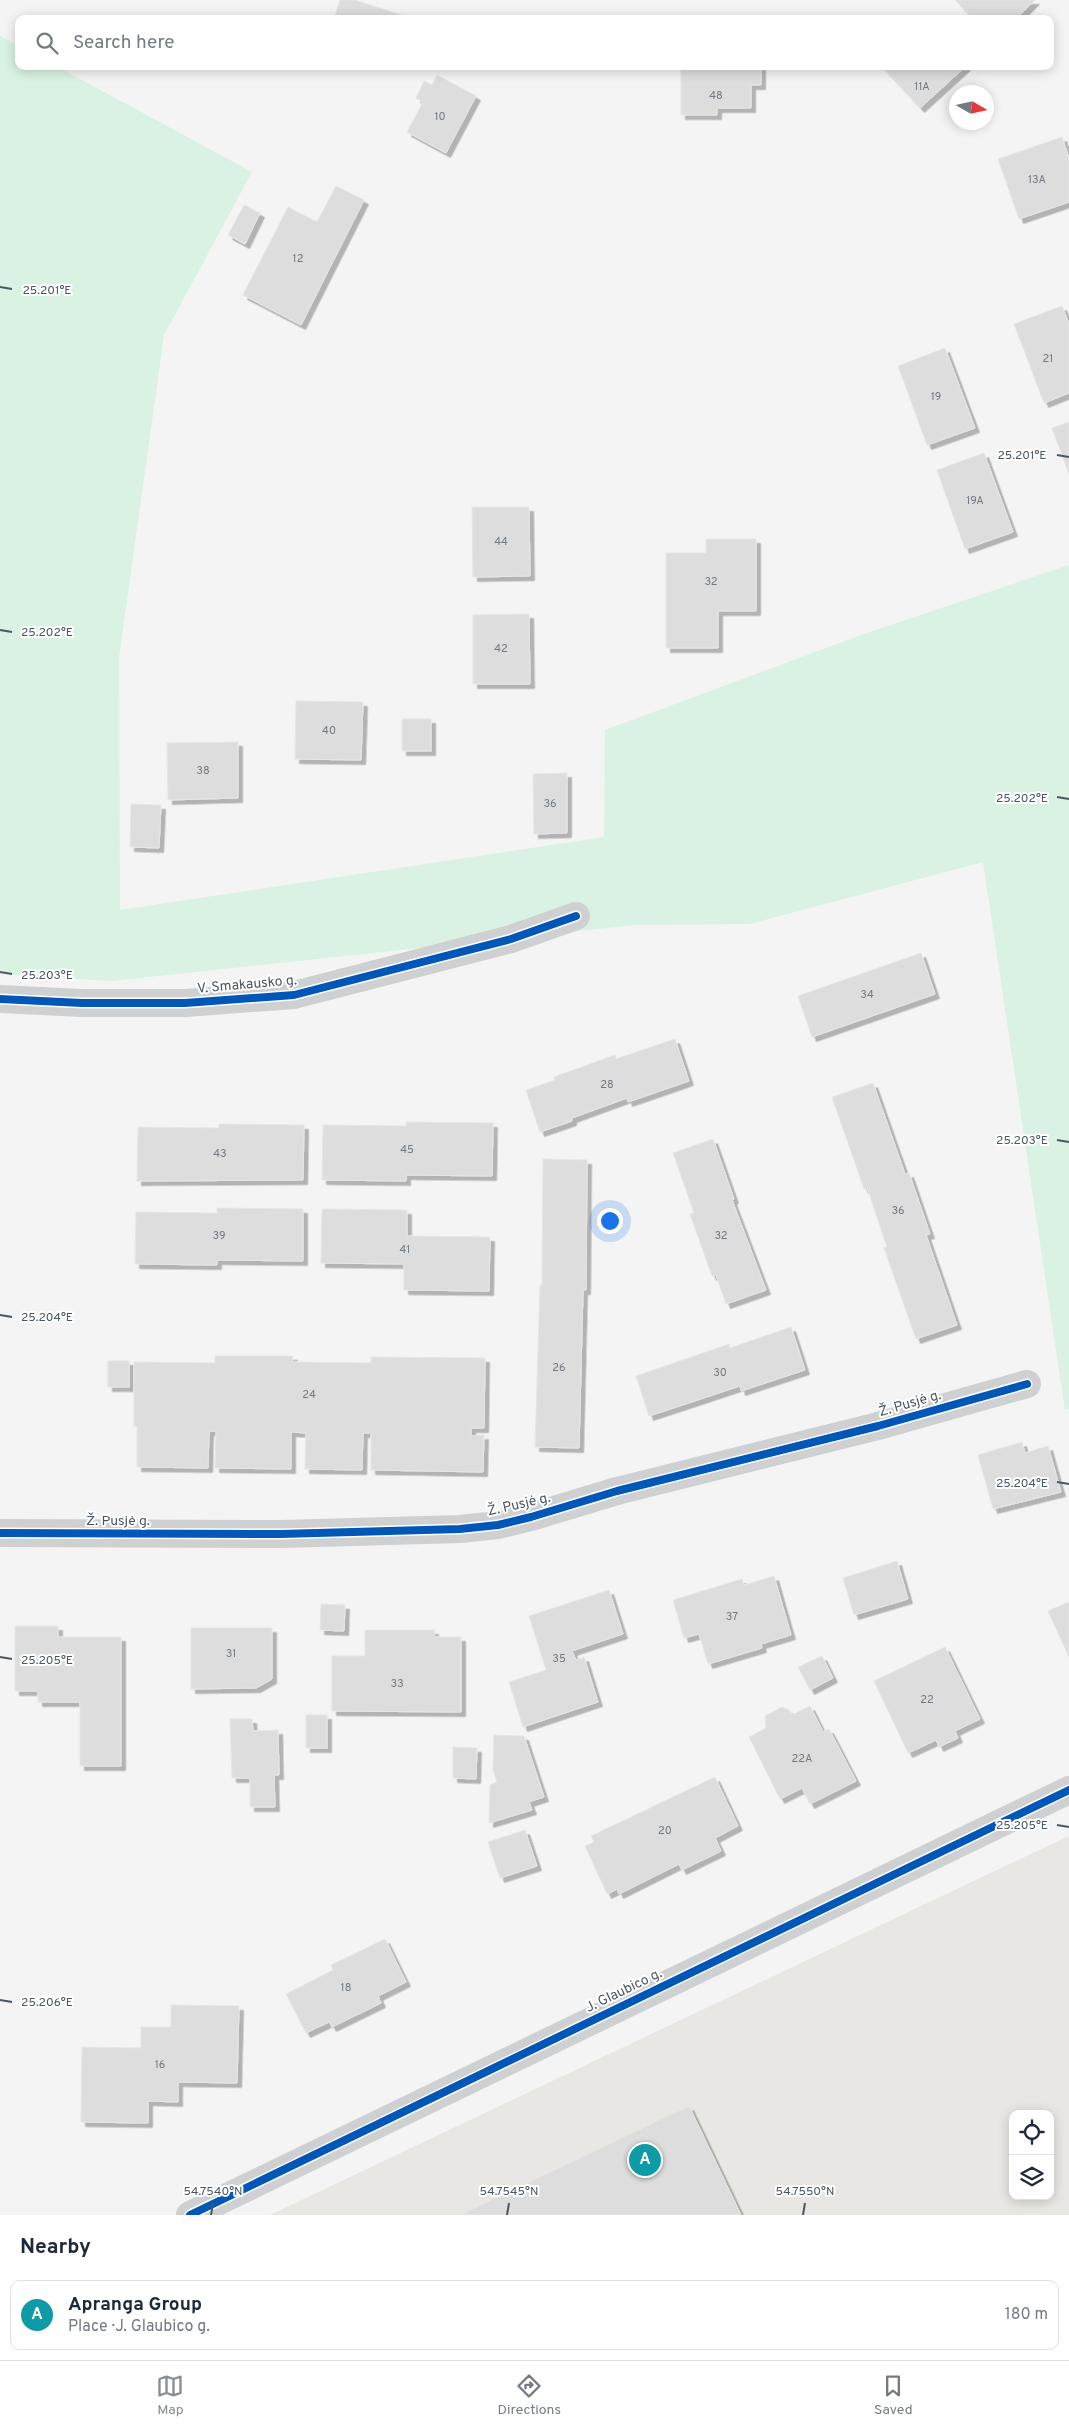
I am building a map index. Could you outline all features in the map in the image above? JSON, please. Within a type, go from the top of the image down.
[{"type":"street","name":"V. Smakausko g.","points":[[0,999],[82,1003],[185,1003],[294,995],[511,939],[576,916]]},
{"type":"street","name":"Ž. Pusjė g.","points":[[0,1533],[281,1534],[460,1529],[498,1525],[617,1492],[878,1426],[1027,1384]]},
{"type":"street","name":"J. Glaubico g.","points":[[190,2215],[1069,1790]]},
{"type":"shaded area","points":[[1069,1836],[1069,2215],[270,2215]]},
{"type":"green space","points":[[0,36],[15,44],[15,70],[63,70],[252,172],[164,335],[119,658],[120,910],[604,837],[605,730],[864,634],[1069,565],[1069,1409],[1065,1410],[983,862],[750,924],[635,925],[111,981],[0,974]]},
{"type":"building","points":[[340,0],[355,0],[402,15],[335,15]]},
{"type":"building","points":[[955,0],[1035,0],[1020,15],[969,15]]},
{"type":"building","points":[[681,70],[761,70],[761,85],[751,85],[751,108],[717,108],[717,115],[681,115]]},
{"type":"building","points":[[885,70],[962,70],[920,108]]},
{"type":"building","points":[[437,75],[476,96],[446,153],[407,132],[423,102],[416,98],[424,81],[432,85]]},
{"type":"building","points":[[1062,137],[1069,158],[1069,202],[1019,219],[998,159]]},
{"type":"building","points":[[336,186],[364,200],[301,325],[243,295],[288,207],[317,222]]},
{"type":"building","points":[[244,205],[260,213],[245,244],[228,235]]},
{"type":"building","points":[[1062,306],[1069,324],[1069,393],[1044,403],[1014,324]]},
{"type":"building","points":[[945,348],[975,428],[927,445],[898,366]]},
{"type":"building","points":[[1069,422],[1069,474],[1052,428]]},
{"type":"building","points":[[984,453],[1013,532],[965,549],[937,470]]},
{"type":"building","points":[[472,507],[529,507],[530,576],[473,577]]},
{"type":"building","points":[[706,539],[756,539],[756,611],[718,611],[718,648],[666,648],[666,553],[706,553]]},
{"type":"building","points":[[529,614],[530,684],[473,684],[473,615]]},
{"type":"building","points":[[296,701],[363,702],[361,760],[295,759]]},
{"type":"building","points":[[402,719],[431,719],[431,751],[402,751]]},
{"type":"building","points":[[238,742],[238,798],[168,800],[167,743]]},
{"type":"building","points":[[567,773],[567,833],[534,834],[533,774]]},
{"type":"building","points":[[131,804],[161,805],[159,848],[130,847]]},
{"type":"building","points":[[921,953],[935,994],[812,1037],[798,996]]},
{"type":"building","points":[[675,1039],[689,1081],[628,1102],[627,1098],[540,1132],[526,1090],[555,1080],[554,1077],[615,1055],[616,1059]]},
{"type":"building","points":[[873,1083],[905,1174],[909,1173],[930,1234],[926,1235],[957,1325],[916,1339],[884,1248],[887,1247],[867,1187],[864,1189],[832,1097]]},
{"type":"building","points":[[406,1122],[493,1123],[492,1176],[406,1175],[406,1181],[322,1180],[323,1125],[406,1126]]},
{"type":"building","points":[[219,1124],[304,1125],[303,1180],[137,1181],[138,1127],[219,1128]]},
{"type":"building","points":[[713,1139],[734,1199],[732,1200],[766,1290],[726,1304],[716,1275],[712,1276],[690,1214],[694,1213],[673,1153]]},
{"type":"building","points":[[543,1159],[587,1160],[586,1290],[583,1290],[579,1448],[535,1447],[540,1285],[542,1285]]},
{"type":"building","points":[[217,1208],[303,1209],[303,1261],[217,1260],[217,1265],[135,1264],[136,1212],[217,1213]]},
{"type":"building","points":[[322,1209],[407,1210],[407,1236],[490,1237],[489,1291],[404,1290],[404,1264],[321,1263]]},
{"type":"building","points":[[791,1327],[805,1370],[741,1391],[740,1386],[649,1416],[636,1376],[729,1344],[730,1348]]},
{"type":"building","points":[[215,1356],[293,1356],[292,1362],[371,1363],[371,1357],[485,1358],[484,1428],[471,1428],[471,1436],[484,1435],[483,1472],[371,1470],[371,1433],[363,1433],[362,1470],[305,1469],[306,1433],[291,1432],[291,1469],[215,1468],[216,1431],[209,1431],[208,1468],[137,1467],[137,1426],[134,1427],[134,1362],[215,1363]]},
{"type":"building","points":[[108,1361],[129,1361],[129,1387],[108,1387]]},
{"type":"building","points":[[1022,1442],[1025,1453],[1048,1446],[1061,1492],[993,1509],[978,1455]]},
{"type":"building","points":[[897,1561],[908,1599],[854,1615],[843,1578]]},
{"type":"building","points":[[774,1576],[791,1635],[761,1644],[762,1648],[708,1664],[699,1634],[684,1638],[673,1600],[742,1579],[744,1585]]},
{"type":"building","points":[[609,1590],[623,1634],[572,1651],[576,1660],[584,1657],[598,1702],[523,1727],[509,1682],[546,1670],[529,1616]]},
{"type":"building","points":[[1069,1602],[1069,1657],[1048,1611]]},
{"type":"building","points":[[321,1604],[345,1605],[344,1631],[320,1630]]},
{"type":"building","points":[[15,1626],[58,1626],[58,1637],[121,1637],[121,1766],[80,1766],[80,1702],[38,1702],[38,1691],[15,1691]]},
{"type":"building","points":[[191,1628],[272,1628],[272,1679],[256,1688],[191,1689]]},
{"type":"building","points":[[365,1630],[434,1630],[434,1637],[461,1637],[461,1712],[332,1711],[332,1656],[365,1656]]},
{"type":"building","points":[[945,1647],[980,1719],[955,1731],[958,1738],[939,1747],[936,1740],[908,1753],[874,1681]]},
{"type":"building","points":[[822,1656],[833,1678],[810,1690],[798,1667]]},
{"type":"building","points":[[810,1706],[823,1732],[829,1729],[856,1781],[810,1804],[802,1788],[780,1799],[749,1737],[766,1728],[765,1716],[782,1707],[789,1710],[792,1715]]},
{"type":"building","points":[[306,1715],[327,1715],[327,1748],[306,1748]]},
{"type":"building","points":[[230,1719],[252,1719],[253,1731],[278,1730],[279,1775],[274,1775],[275,1807],[250,1807],[250,1778],[232,1778]]},
{"type":"building","points":[[494,1735],[524,1736],[544,1797],[529,1802],[532,1810],[489,1823],[490,1785],[497,1782],[493,1770]]},
{"type":"building","points":[[453,1747],[477,1748],[476,1779],[453,1778]]},
{"type":"building","points":[[715,1777],[738,1826],[715,1838],[721,1851],[682,1870],[679,1864],[619,1894],[617,1889],[607,1894],[585,1846],[594,1842],[591,1836]]},
{"type":"building","points":[[525,1830],[537,1866],[500,1878],[488,1842]]},
{"type":"building","points":[[385,1939],[406,1982],[378,1996],[381,2003],[332,2027],[329,2022],[306,2033],[286,1994],[333,1970],[331,1965]]},
{"type":"building","points":[[171,2005],[239,2006],[237,2083],[178,2082],[178,2102],[148,2101],[148,2123],[81,2122],[82,2047],[141,2048],[141,2027],[171,2027]]},
{"type":"building","points":[[689,2106],[741,2215],[460,2215]]},
{"type":"cycle path","points":[[0,999],[82,1003],[185,1003],[294,995],[511,939],[576,916]]},
{"type":"cycle path","points":[[0,1533],[281,1534],[460,1529],[498,1525],[617,1491],[878,1426],[1027,1384]]},
{"type":"cycle path","points":[[190,2215],[1069,1790]]},
{"type":"place","name":"Apranga Group","points":[[645,2160]]}]
